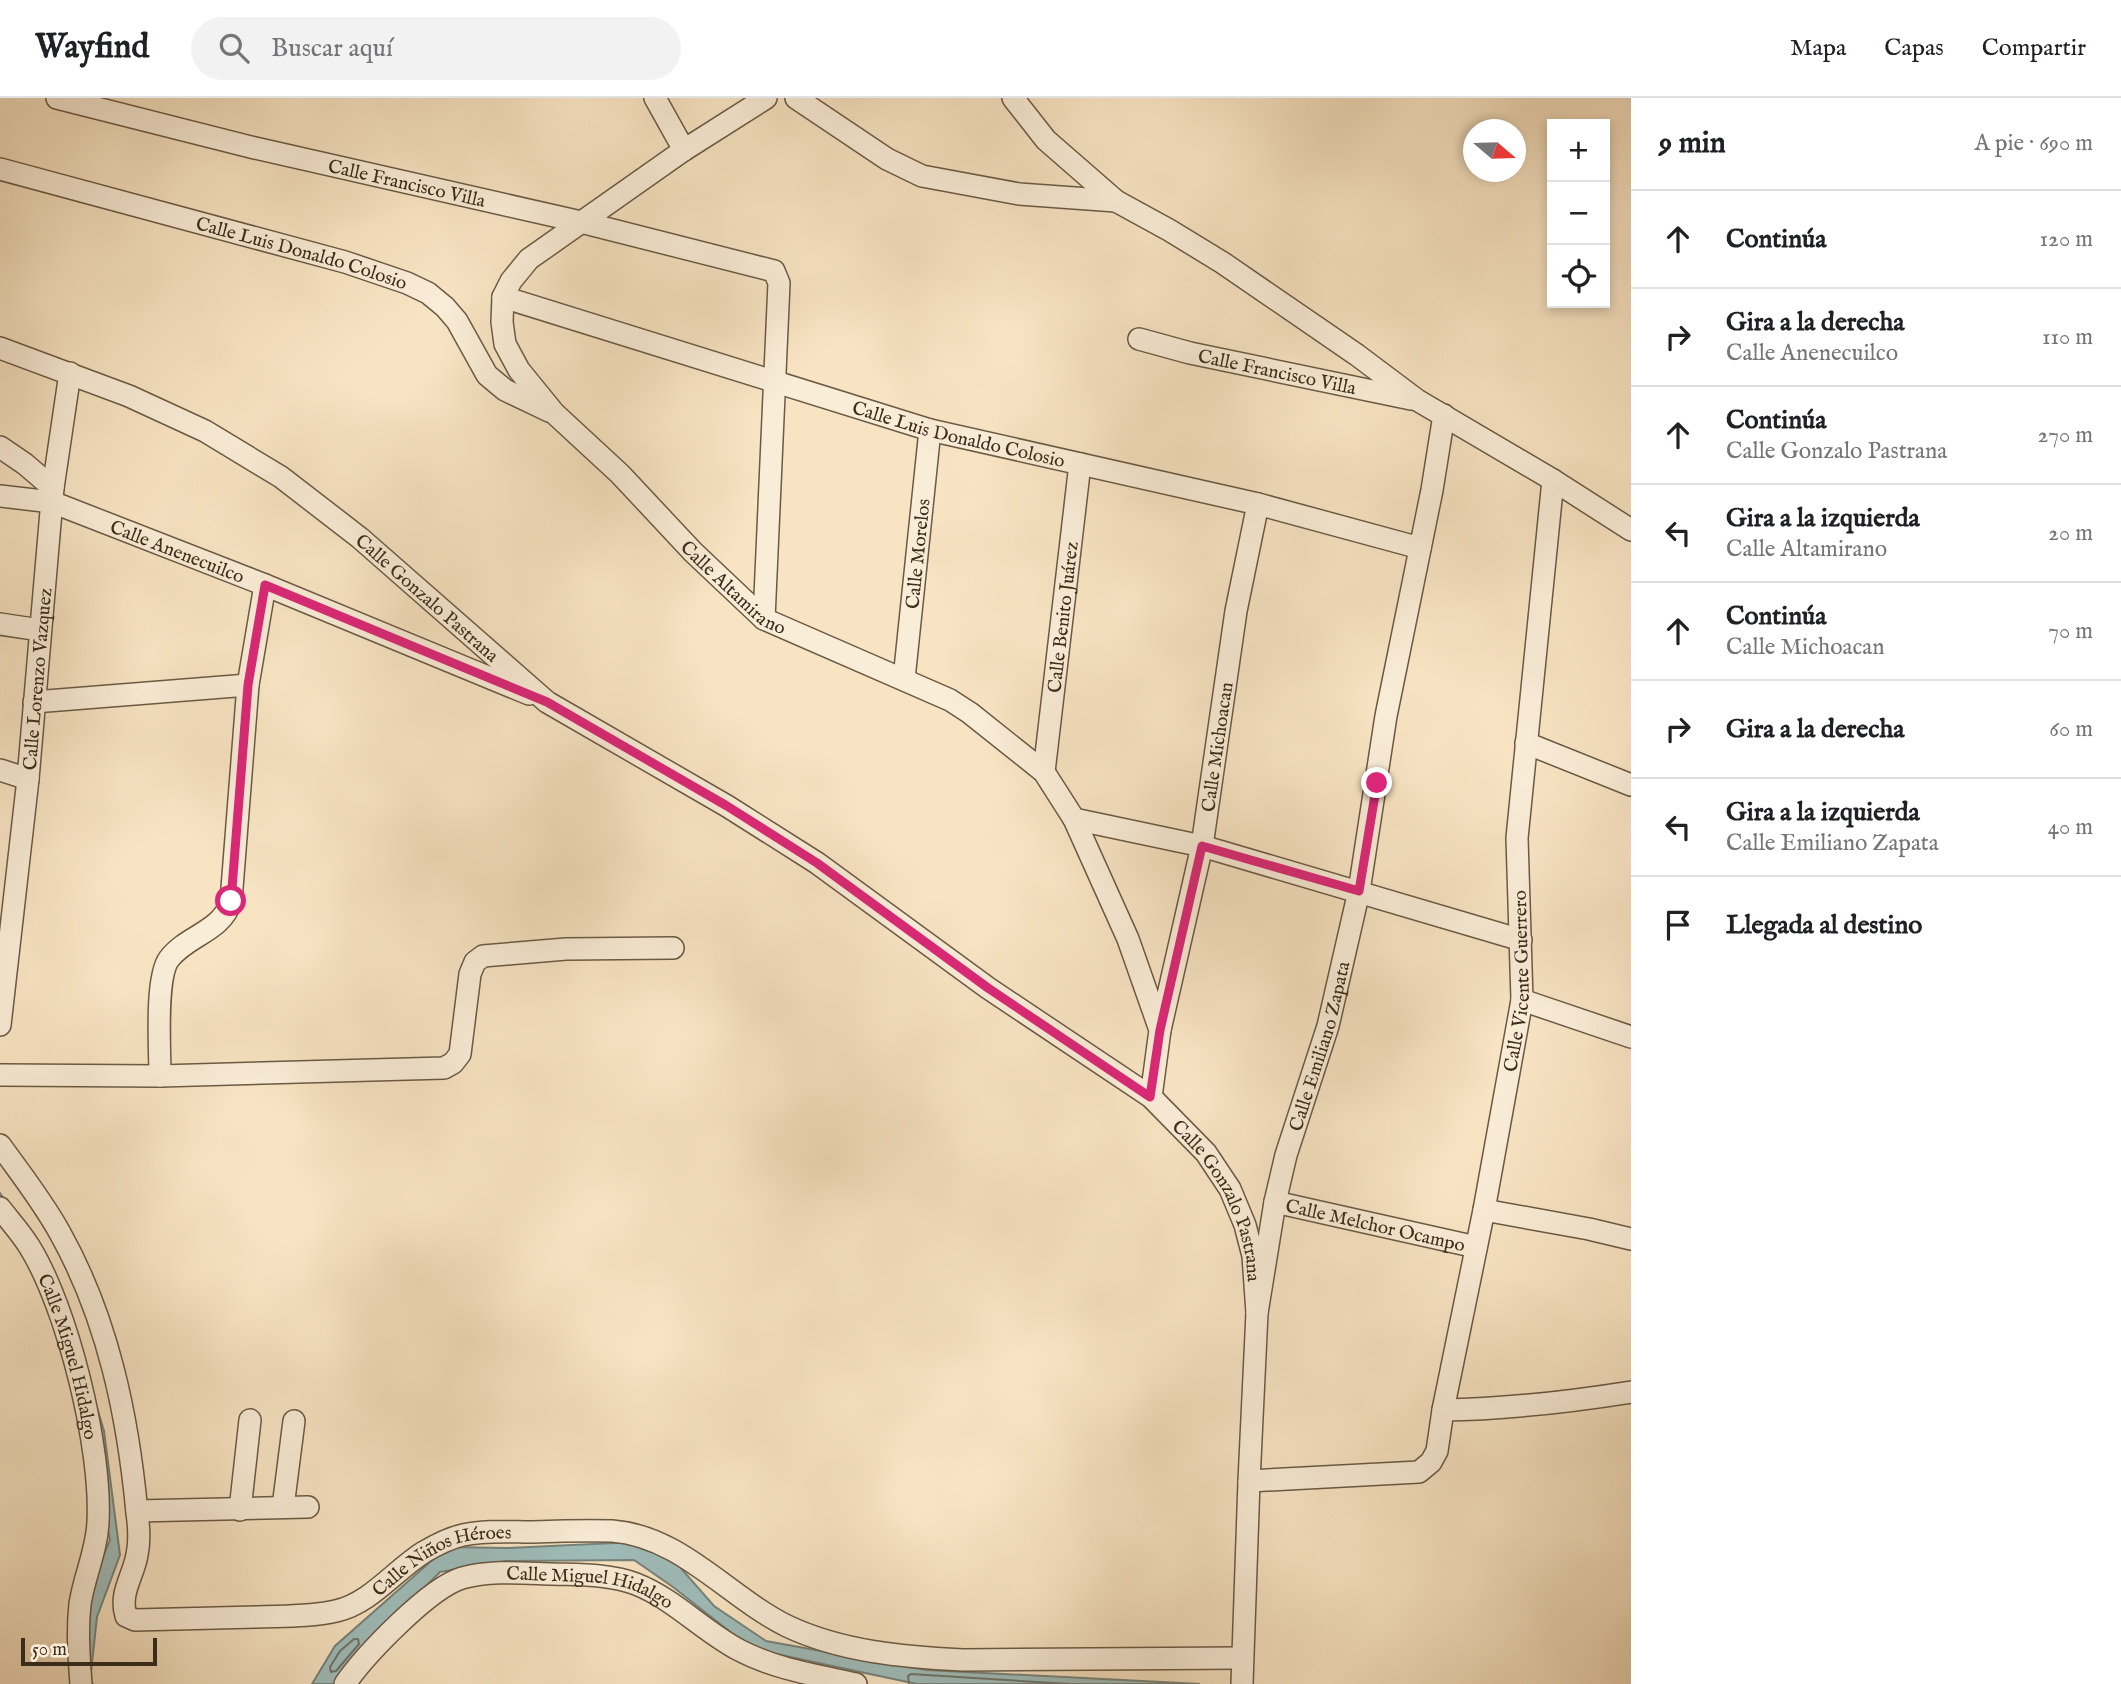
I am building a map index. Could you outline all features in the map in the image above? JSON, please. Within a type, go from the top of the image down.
[{"type":"street","name":"Calle Francisco Villa","points":[[57,98],[255,148],[581,222],[774,271],[779,282],[775,381]]},
{"type":"street","points":[[655,98],[684,150]]},
{"type":"street","points":[[503,297],[518,270],[529,259],[684,150],[766,98]]},
{"type":"street","points":[[796,98],[887,159],[922,176],[1019,194],[1116,201]]},
{"type":"street","points":[[1013,98],[1046,140],[1116,201],[1223,263],[1357,355],[1417,400],[1553,480],[1631,530]]},
{"type":"street","name":"Calle Luis Donaldo Colosio","points":[[0,169],[345,262],[407,283],[428,293],[445,307],[457,321],[487,375],[514,395],[554,413]]},
{"type":"street","name":"Calle Luis Donaldo Colosio","points":[[503,297],[930,430],[1258,504],[1420,548]]},
{"type":"street","name":"Calle Altamirano","points":[[503,297],[505,344],[519,370],[554,413],[620,474],[694,552],[764,619],[950,700],[1044,772],[1074,819],[1128,939],[1160,1030],[1150,1097]]},
{"type":"street","name":"Calle Francisco Villa","points":[[1139,339],[1189,353],[1417,400]]},
{"type":"street","name":"Calle Gonzalo Pastrana","points":[[0,348],[129,396],[205,431],[281,477],[360,538],[547,702],[727,806],[817,863],[988,988],[1150,1097],[1206,1153],[1230,1189],[1245,1225],[1253,1256],[1257,1313]]},
{"type":"street","name":"Calle Lorenzo Vazquez","points":[[0,1025],[27,779],[53,495],[70,373]]},
{"type":"street","points":[[764,619],[775,381]]},
{"type":"street","name":"Calle Emiliano Zapata","points":[[1242,1684],[1248,1480],[1257,1313],[1275,1202],[1286,1155],[1328,1026],[1359,891],[1386,716],[1444,415]]},
{"type":"street","name":"Calle Morelos","points":[[904,679],[930,430]]},
{"type":"street","points":[[0,447],[25,464],[53,495]]},
{"type":"street","name":"Calle Benito Juárez","points":[[1044,772],[1080,464]]},
{"type":"street","name":"Calle Vicente Guerrero","points":[[1248,1480],[1419,1472],[1431,1462],[1437,1451],[1522,1000],[1517,838],[1553,480]]},
{"type":"street","name":"Calle Anenecuilco","points":[[0,496],[53,495],[547,702]]},
{"type":"street","name":"Calle Michoacan","points":[[1160,1030],[1202,846],[1236,611],[1258,504]]},
{"type":"street","points":[[160,1076],[160,1002],[164,970],[176,951],[224,918],[231,901],[248,685],[265,585]]},
{"type":"street","points":[[0,624],[40,630]]},
{"type":"street","points":[[34,702],[248,685]]},
{"type":"street","points":[[1525,743],[1631,785]]},
{"type":"street","points":[[0,770],[27,779]]},
{"type":"street","points":[[1074,819],[1202,846],[1521,940]]},
{"type":"street","points":[[0,1075],[160,1076],[444,1068],[453,1063],[460,1054],[470,974],[475,962],[483,956],[566,949],[673,948]]},
{"type":"street","points":[[1522,1000],[1631,1037]]},
{"type":"street","name":"Calle Niños Héroes","points":[[0,1145],[61,1234],[109,1349],[123,1411],[140,1538],[123,1606],[126,1616],[135,1620],[273,1616],[336,1611],[364,1598],[423,1553],[444,1541],[464,1535],[613,1531],[633,1534],[666,1548],[712,1574],[747,1601],[787,1626],[822,1640],[875,1652],[963,1660],[1242,1658]]},
{"type":"street","name":"Calle Melchor Ocampo","points":[[1275,1202],[1476,1247]]},
{"type":"street","name":"Calle Miguel Hidalgo","points":[[0,1208],[29,1246],[51,1291],[79,1381],[96,1462],[98,1522],[80,1603],[78,1636],[81,1684]]},
{"type":"street","name":"Calle Melchor Ocampo","points":[[1484,1210],[1631,1239]]},
{"type":"street","points":[[1443,1410],[1549,1405],[1631,1392]]},
{"type":"street","points":[[240,1510],[250,1420]]},
{"type":"street","points":[[283,1507],[294,1421]]},
{"type":"street","points":[[137,1511],[308,1507]]},
{"type":"street","name":"Calle Miguel Hidalgo","points":[[345,1684],[358,1665],[384,1638],[445,1586],[478,1575],[509,1573],[609,1577],[634,1583],[656,1593],[737,1649],[767,1663],[856,1684]]},
{"type":"water","points":[[0,1193],[60,1286],[104,1431],[120,1555],[97,1617],[90,1681],[93,1684],[79,1684],[80,1610],[110,1540],[61,1326],[0,1205]]},
{"type":"water","points":[[636,1542],[679,1566],[714,1606],[766,1641],[926,1670],[1200,1684],[917,1684],[752,1649],[634,1560],[506,1561],[440,1572],[355,1657],[335,1684],[312,1684],[335,1646],[447,1547],[507,1548]]},
{"type":"route","points":[[231,901],[248,685],[265,585],[547,702],[727,806],[817,863],[988,988],[1150,1097],[1160,1030],[1202,846],[1359,891],[1377,783]]}]
